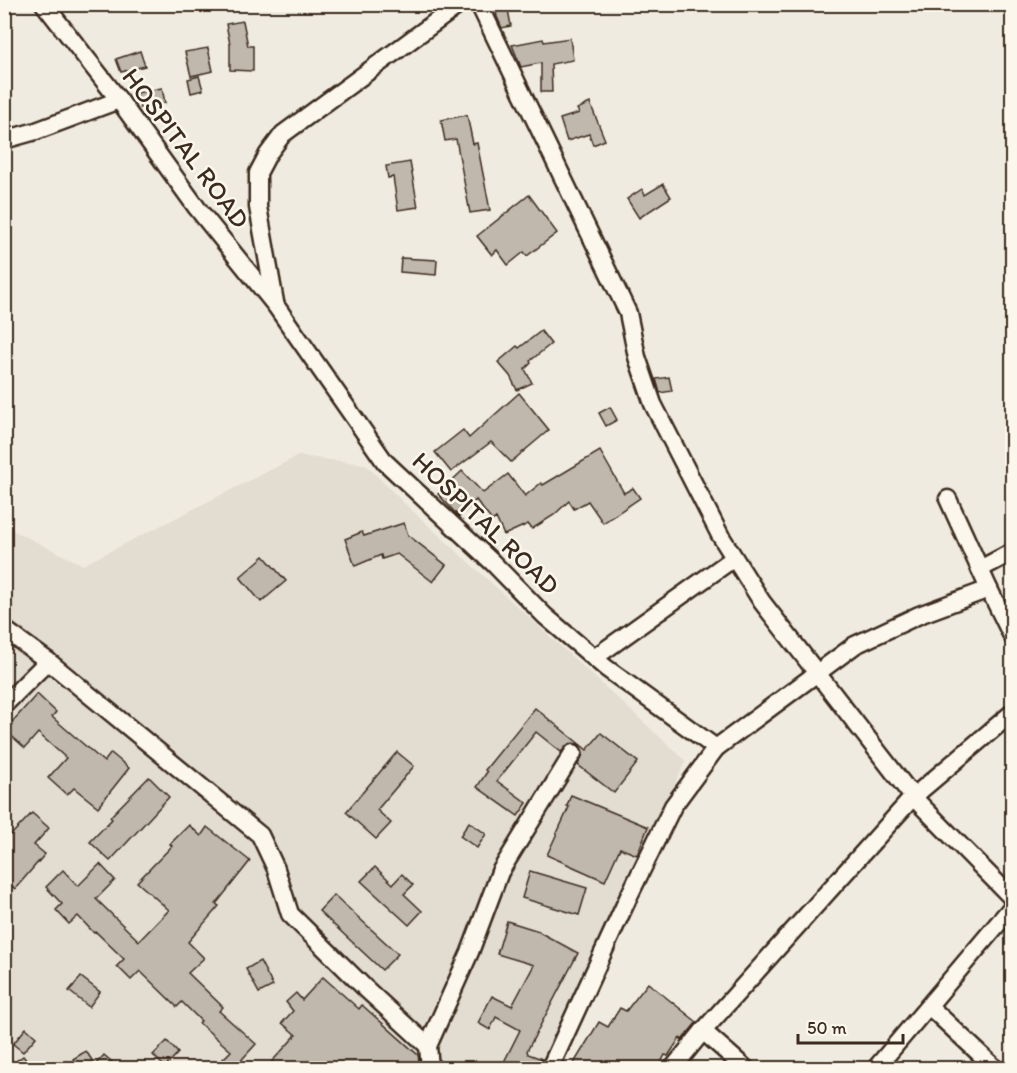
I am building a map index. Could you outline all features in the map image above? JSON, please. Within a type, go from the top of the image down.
[{"type":"street","points":[[276,306],[258,207],[258,173],[268,154],[283,134],[460,4]]},
{"type":"street","points":[[479,4],[628,313],[637,357],[653,404],[720,535],[762,602],[913,797],[1012,898]]},
{"type":"street","name":"HOSPITAL ROAD","points":[[44,5],[119,100],[197,208],[276,306],[385,462],[492,562],[545,616],[594,658],[716,748]]},
{"type":"street","points":[[4,140],[36,131],[119,100]]},
{"type":"street","points":[[948,499],[1012,636]]},
{"type":"street","points":[[980,569],[1012,552]]},
{"type":"street","points":[[594,658],[734,558]]},
{"type":"street","points":[[550,1068],[673,806],[716,748],[855,645],[919,615],[989,589]]},
{"type":"street","points":[[4,629],[48,661],[260,835],[276,869],[290,914],[428,1046]]},
{"type":"street","points":[[4,705],[48,661]]},
{"type":"street","points":[[673,1068],[913,797],[1012,713]]},
{"type":"street","points":[[430,1068],[428,1046],[470,952],[500,872],[573,753]]},
{"type":"street","points":[[876,1068],[930,1007],[1012,907]]},
{"type":"street","points":[[930,1007],[995,1068]]},
{"type":"street","points":[[703,1032],[745,1068]]},
{"type":"shaded area","points":[[298,456],[365,464],[404,503],[686,761],[538,1068],[5,1068],[4,526],[83,565]]},
{"type":"building","points":[[495,4],[507,4],[511,26],[502,28]]},
{"type":"building","points":[[243,21],[248,46],[253,46],[253,71],[230,70],[230,44],[226,24]]},
{"type":"building","points":[[570,38],[573,60],[551,64],[552,92],[541,92],[541,63],[521,67],[512,45],[543,39],[544,42]]},
{"type":"building","points":[[208,48],[213,71],[191,76],[185,52]]},
{"type":"building","points":[[140,51],[145,66],[121,72],[116,59]]},
{"type":"building","points":[[199,76],[203,90],[191,93],[188,79]]},
{"type":"building","points":[[162,88],[165,103],[140,108],[137,93]]},
{"type":"building","points":[[590,103],[605,140],[593,145],[589,134],[567,141],[560,119],[579,113],[577,109]]},
{"type":"building","points":[[467,115],[473,144],[477,143],[490,210],[470,213],[456,139],[445,141],[441,120]]},
{"type":"building","points":[[410,162],[418,207],[398,210],[393,177],[388,178],[386,166]]},
{"type":"building","points":[[663,184],[671,197],[639,218],[627,199],[642,189],[645,195]]},
{"type":"building","points":[[529,195],[557,233],[527,256],[524,252],[508,265],[497,250],[492,255],[477,236]]},
{"type":"building","points":[[401,258],[437,260],[436,275],[400,272]]},
{"type":"building","points":[[541,331],[551,344],[530,361],[531,363],[525,369],[532,383],[517,390],[510,376],[498,362],[517,346],[519,348]]},
{"type":"building","points":[[669,377],[672,391],[660,393],[656,379]]},
{"type":"building","points":[[519,393],[549,430],[511,462],[491,442],[451,472],[435,452],[463,430],[469,438]]},
{"type":"building","points":[[610,407],[617,420],[606,426],[599,413]]},
{"type":"building","points":[[600,451],[624,493],[633,488],[640,498],[603,523],[588,501],[574,509],[569,501],[554,515],[532,529],[528,524],[504,535],[496,518],[492,521],[476,500],[459,517],[438,494],[462,471],[483,493],[508,474],[525,496],[541,483],[543,485]]},
{"type":"building","points":[[404,523],[408,535],[446,565],[433,582],[397,554],[382,559],[381,555],[355,566],[345,539],[362,532],[364,536]]},
{"type":"building","points":[[264,556],[286,581],[261,602],[240,577]]},
{"type":"building","points":[[37,694],[56,712],[52,717],[104,762],[111,753],[129,768],[98,807],[74,788],[67,795],[48,778],[66,758],[38,733],[25,748],[5,730]]},
{"type":"building","points":[[535,708],[587,750],[601,733],[638,762],[614,793],[578,765],[583,754],[579,744],[569,744],[561,752],[536,732],[497,781],[527,803],[518,816],[477,787],[487,772],[485,770]]},
{"type":"building","points":[[397,752],[414,766],[377,810],[391,823],[376,839],[346,812]]},
{"type":"building","points":[[149,777],[169,797],[110,861],[90,842],[112,819],[110,817]]},
{"type":"building","points":[[571,795],[648,827],[637,855],[620,848],[605,881],[547,855],[569,807],[567,806]]},
{"type":"building","points":[[32,813],[49,828],[34,845],[45,854],[15,889],[4,880],[4,829],[11,835]]},
{"type":"building","points":[[469,822],[486,834],[477,848],[460,836]]},
{"type":"building","points":[[189,825],[201,836],[207,827],[250,861],[216,904],[219,906],[188,942],[204,958],[188,973],[223,1007],[219,1011],[256,1044],[234,1068],[214,1068],[231,1051],[199,1023],[201,1021],[182,1002],[177,1007],[140,971],[131,980],[117,966],[124,959],[78,916],[69,924],[56,910],[62,904],[46,887],[63,870],[78,886],[100,864],[115,880],[96,899],[139,941],[169,910],[137,882]]},
{"type":"building","points":[[375,867],[393,884],[402,874],[413,885],[404,894],[422,911],[409,925],[361,881]]},
{"type":"building","points":[[530,871],[587,888],[579,915],[522,898]]},
{"type":"building","points":[[334,895],[398,954],[382,970],[319,911]]},
{"type":"building","points":[[507,921],[539,931],[578,953],[527,1051],[528,1054],[542,1059],[539,1068],[523,1065],[522,1068],[501,1068],[520,1030],[496,1017],[490,1030],[478,1023],[492,996],[512,1006],[534,965],[497,954]]},
{"type":"building","points":[[260,961],[273,986],[259,993],[246,969]]},
{"type":"building","points":[[81,977],[100,992],[89,1007],[69,991]]},
{"type":"building","points":[[323,977],[359,1009],[362,1005],[418,1055],[419,1061],[412,1068],[266,1068],[296,1035],[282,1023],[293,1011],[286,1002],[296,993],[302,1000]]},
{"type":"building","points":[[648,983],[697,1022],[682,1040],[680,1038],[668,1056],[665,1055],[658,1068],[615,1068],[602,1062],[598,1068],[571,1068],[599,1022],[608,1027],[620,1008],[626,1011]]},
{"type":"building","points":[[26,1028],[36,1037],[23,1052],[13,1044]]},
{"type":"building","points":[[167,1041],[178,1053],[165,1067],[153,1055]]},
{"type":"building","points":[[86,1051],[95,1065],[104,1055],[119,1068],[79,1068],[73,1059]]},
{"type":"building","points":[[23,1056],[33,1068],[7,1068]]}]
